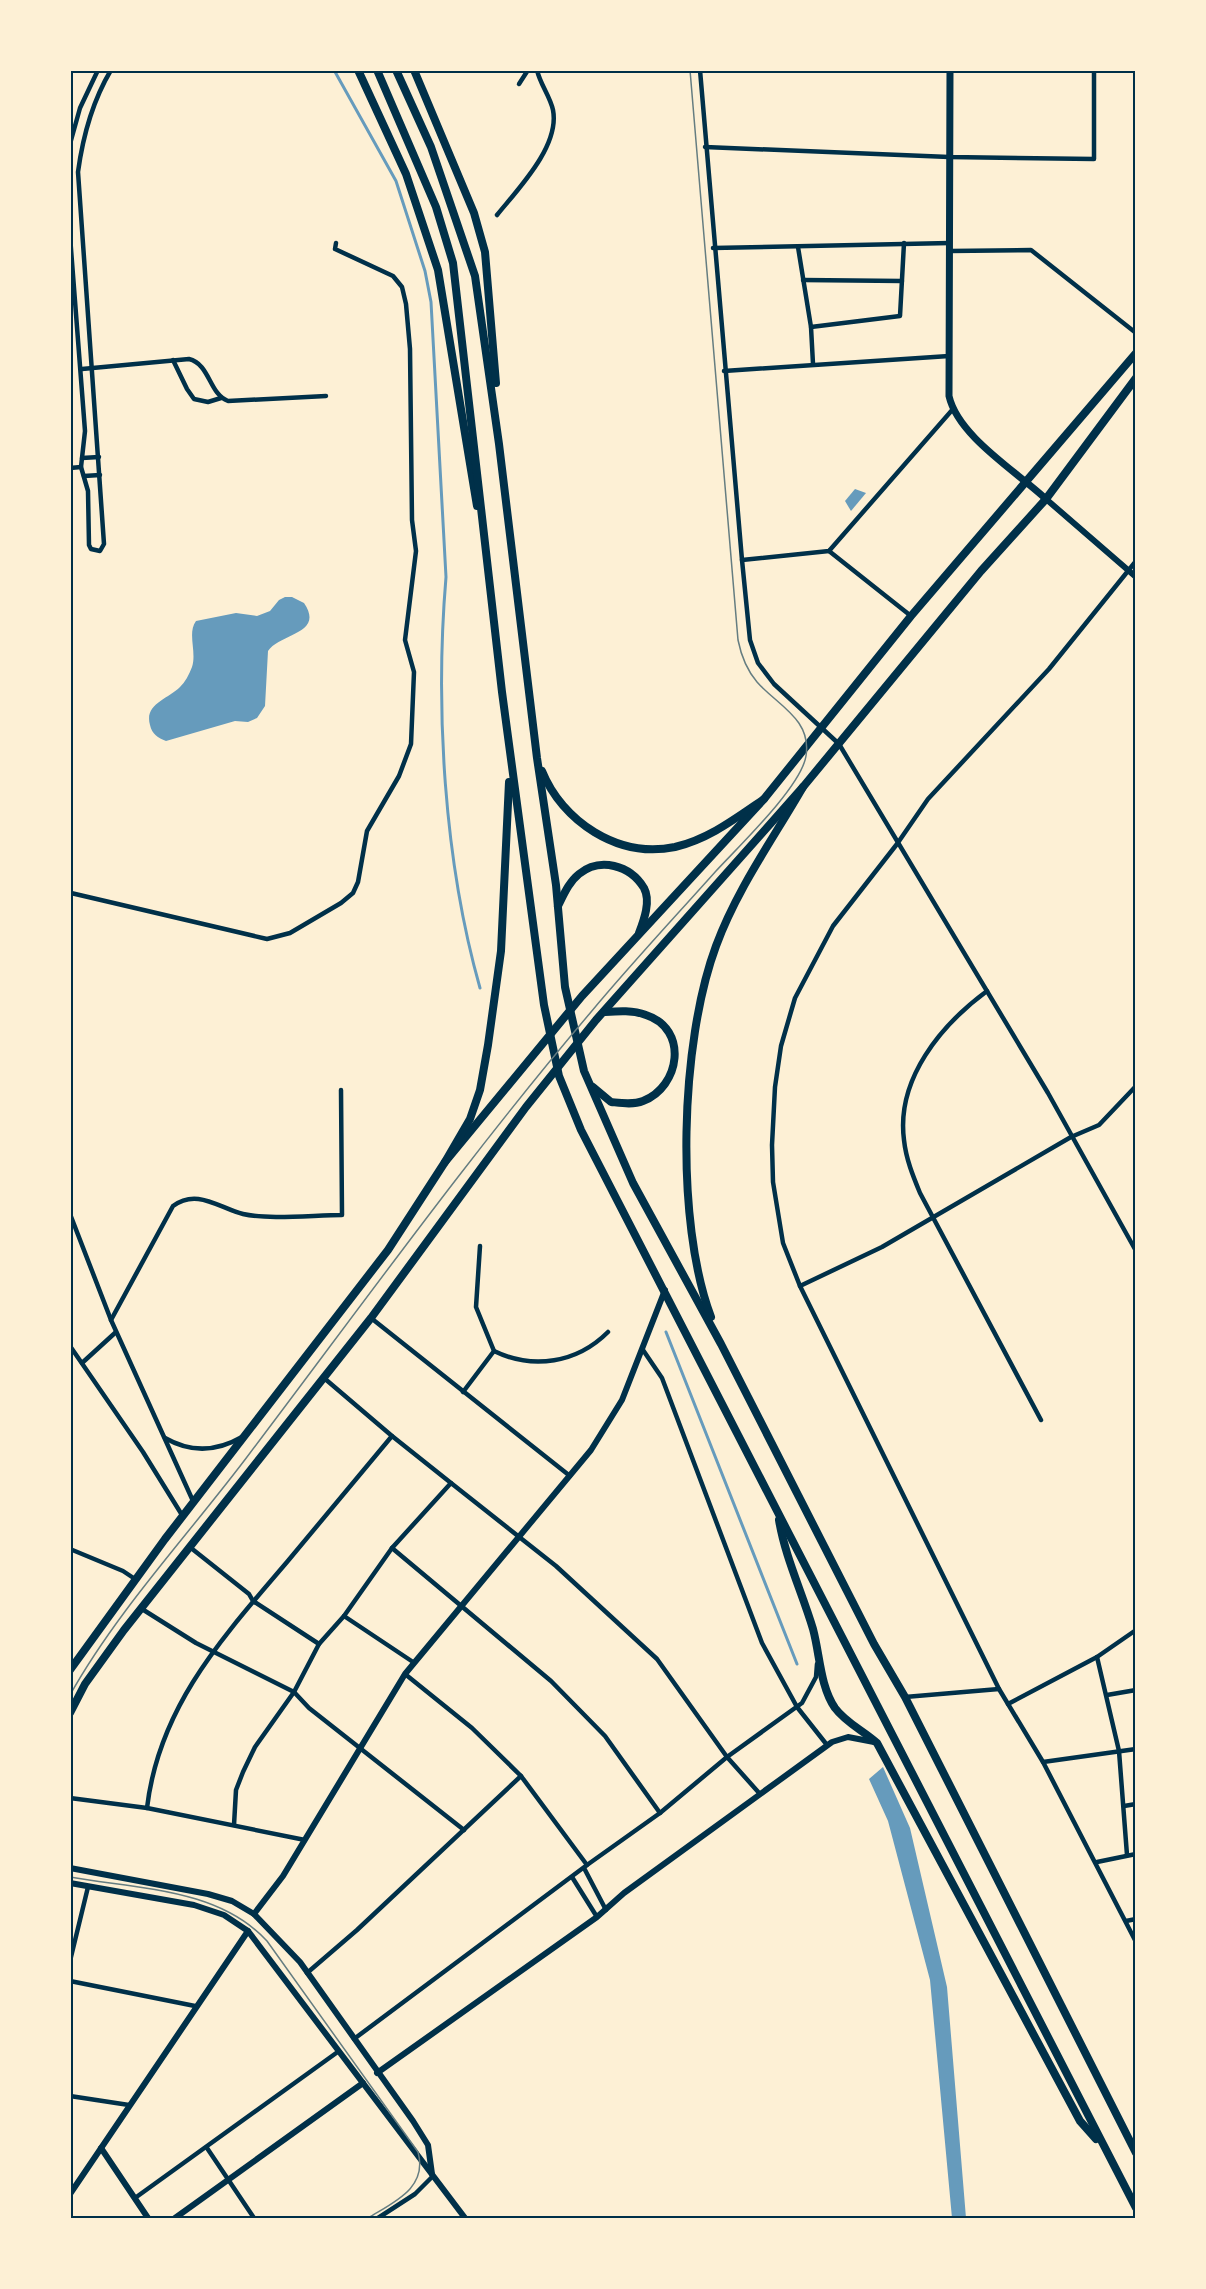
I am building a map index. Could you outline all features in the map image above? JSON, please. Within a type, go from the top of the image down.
[{"type":"main road","points":[[358,70],[406,174],[438,270],[490,590]]},
{"type":"main road","points":[[377,70],[436,207],[453,263],[510,762],[544,1005],[559,1076],[581,1130],[1136,2208]]},
{"type":"main road","points":[[396,70],[431,147],[475,276],[499,444],[537,758],[558,907],[566,987],[584,1071],[633,1183],[722,1344],[874,1644],[905,1697],[1136,2153]]},
{"type":"main road","points":[[414,70],[474,213],[485,252],[493,327],[499,444]]},
{"type":"main road","points":[[950,70],[950,396],[953,410],[988,449],[1046,499]]},
{"type":"main road","points":[[446,1162],[582,996],[764,799],[911,616],[1136,353]]},
{"type":"main road","points":[[70,1713],[85,1684],[142,1608],[371,1318],[526,1107],[596,1020],[803,787],[981,571],[1046,499],[1136,378]]},
{"type":"main road","points":[[537,758],[549,789],[572,817],[596,834],[621,843],[650,848],[674,847],[718,831],[764,799]]},
{"type":"main road","points":[[70,1670],[193,1501],[388,1250],[446,1162],[470,1119],[480,1090],[501,951],[510,762]]},
{"type":"main road","points":[[722,1344],[701,1291],[689,1202],[687,1108],[694,1042],[705,983],[719,937],[748,876],[803,787]]},
{"type":"main road","points":[[558,907],[567,887],[580,873],[604,864],[625,868],[645,889],[646,912],[639,933]]},
{"type":"main road","points":[[590,1084],[611,1102],[625,1104],[643,1102],[659,1091],[672,1076],[675,1056],[673,1039],[660,1023],[649,1015],[630,1011],[604,1012]]},
{"type":"main road","points":[[778,1512],[783,1544],[801,1588],[819,1653],[826,1691],[836,1709],[877,1743],[1080,2121],[1104,2149]]},
{"type":"street","points":[[70,144],[80,108],[98,70]]},
{"type":"street","points":[[70,236],[85,430],[81,467],[88,492],[89,545],[91,549],[100,552],[104,544],[99,457],[78,172],[82,141],[90,112],[111,70]]},
{"type":"street","points":[[519,84],[528,70]]},
{"type":"street","points":[[497,215],[534,169],[551,135],[553,111],[537,70]]},
{"type":"street","points":[[700,70],[713,248],[742,560],[750,640],[758,663],[774,684],[839,744],[987,991],[1136,1251]]},
{"type":"street","points":[[705,147],[949,157],[1094,159],[1094,70]]},
{"type":"street","points":[[71,894],[267,939],[290,933],[341,903],[353,893],[358,882],[367,831],[406,761],[413,723],[414,672],[405,640],[416,551],[412,520],[410,349],[402,287],[393,276],[335,249],[336,243]]},
{"type":"street","points":[[713,248],[904,243],[1031,250],[1136,333]]},
{"type":"street","points":[[810,327],[900,316],[904,243]]},
{"type":"street","points":[[798,247],[813,364]]},
{"type":"street","points":[[803,280],[902,281]]},
{"type":"street","points":[[724,371],[950,356]]},
{"type":"street","points":[[82,369],[189,359],[199,362],[221,398]]},
{"type":"street","points":[[173,360],[186,389],[194,399],[208,402],[221,398],[236,402],[326,396]]},
{"type":"street","points":[[742,560],[828,551],[953,410]]},
{"type":"street","points":[[82,458],[99,457]]},
{"type":"street","points":[[70,468],[81,467]]},
{"type":"street","points":[[84,476],[100,475]]},
{"type":"street","points":[[1046,499],[1136,577]]},
{"type":"street","points":[[828,551],[911,616]]},
{"type":"street","points":[[1136,561],[1049,669],[928,799],[897,844],[833,926],[795,998],[781,1046],[775,1087],[773,1182],[783,1243],[800,1286],[999,1689],[1043,1762],[1091,1856],[1097,1862],[1136,1942]]},
{"type":"street","points":[[70,790],[70,908]]},
{"type":"street","points":[[987,991],[965,1007],[936,1036],[920,1066],[904,1106],[903,1139],[909,1167],[934,1218],[1041,1420]]},
{"type":"street","points":[[800,1286],[882,1247],[1071,1137],[1099,1125],[1136,1086]]},
{"type":"street","points":[[111,1320],[173,1206],[181,1201],[199,1198],[247,1215],[342,1215],[341,1090]]},
{"type":"street","points":[[70,1214],[116,1332],[193,1501]]},
{"type":"street","points":[[480,1246],[476,1307],[494,1351],[523,1362],[538,1363],[565,1359],[597,1343],[608,1332]]},
{"type":"street","points":[[254,1914],[305,1840],[413,1662],[520,1538],[591,1450],[622,1400],[665,1290]]},
{"type":"street","points":[[371,1318],[570,1476]]},
{"type":"street","points":[[82,1363],[116,1332]]},
{"type":"street","points":[[70,1346],[183,1515]]},
{"type":"street","points":[[643,1350],[662,1378],[762,1643],[797,1707],[827,1746]]},
{"type":"street","points":[[463,1392],[494,1351]]},
{"type":"street","points":[[324,1378],[392,1436],[556,1566],[657,1659],[727,1757],[760,1794]]},
{"type":"street","points":[[147,1808],[153,1767],[186,1691],[213,1649],[392,1436]]},
{"type":"street","points":[[163,1437],[175,1444],[202,1450],[223,1446],[242,1437]]},
{"type":"street","points":[[234,1825],[236,1790],[243,1772],[255,1747],[294,1692],[319,1644],[344,1616],[392,1548],[451,1483]]},
{"type":"street","points":[[191,1548],[249,1594],[253,1601],[319,1644]]},
{"type":"street","points":[[392,1548],[551,1681],[585,1714],[605,1736],[660,1813]]},
{"type":"street","points":[[70,1549],[123,1570],[135,1578]]},
{"type":"street","points":[[142,1608],[196,1643],[213,1649],[294,1692],[309,1708],[464,1830]]},
{"type":"street","points":[[344,1616],[413,1662]]},
{"type":"street","points":[[1008,1704],[1097,1657],[1136,1630]]},
{"type":"street","points":[[354,2039],[660,1813],[727,1757],[797,1707],[810,1693],[816,1677],[819,1653]]},
{"type":"street","points":[[1097,1657],[1119,1751],[1127,1855]]},
{"type":"street","points":[[405,1674],[472,1728],[521,1776],[586,1867],[606,1910]]},
{"type":"street","points":[[905,1697],[999,1689]]},
{"type":"street","points":[[1107,1695],[1136,1690]]},
{"type":"street","points":[[377,2073],[597,1917],[827,1746],[838,1739],[848,1737],[877,1743]]},
{"type":"street","points":[[1043,1762],[1136,1749]]},
{"type":"street","points":[[307,1973],[521,1776]]},
{"type":"street","points":[[70,1798],[147,1808],[305,1840]]},
{"type":"street","points":[[1124,1806],[1136,1804]]},
{"type":"street","points":[[1097,1862],[1136,1854]]},
{"type":"street","points":[[70,1867],[208,1894],[232,1901],[254,1914],[307,1973],[428,2145],[433,2176]]},
{"type":"street","points":[[572,1877],[597,1917]]},
{"type":"street","points":[[70,1883],[194,1905],[224,1915],[248,1931],[465,2218]]},
{"type":"street","points":[[70,1961],[88,1887]]},
{"type":"street","points":[[1126,1921],[1136,1919]]},
{"type":"street","points":[[70,2194],[195,2006],[248,1931]]},
{"type":"street","points":[[70,1982],[195,2006]]},
{"type":"street","points":[[135,2198],[339,2051]]},
{"type":"street","points":[[175,2218],[363,2083]]},
{"type":"street","points":[[70,2096],[129,2105]]},
{"type":"street","points":[[101,2148],[148,2218]]},
{"type":"street","points":[[207,2148],[254,2218]]},
{"type":"street","points":[[378,2218],[415,2194],[433,2176]]},
{"type":"water","points":[[855,489],[866,493],[851,511],[845,501]]},
{"type":"water","points":[[292,597],[304,603],[309,613],[309,621],[305,627],[268,651],[265,706],[257,718],[248,722],[235,721],[166,741],[156,735],[150,725],[150,712],[180,687],[188,676],[193,661],[192,631],[196,621],[236,613],[257,616],[270,611],[279,600]]},
{"type":"water","points":[[883,1767],[910,1828],[947,1987],[966,2218],[952,2218],[930,1980],[888,1821],[869,1779]]},
{"type":"waterway","points":[[334,70],[396,181],[425,271],[431,302],[446,577],[442,679],[445,784],[458,889],[480,988]]},
{"type":"waterway","points":[[666,1332],[797,1664]]},
{"type":"tram line","points":[[70,1695],[132,1601],[227,1483],[546,1065],[622,976],[768,816],[802,769],[806,756],[804,732],[791,714],[753,677],[744,662],[738,640],[690,70]]},
{"type":"tram line","points":[[70,1877],[149,1889],[201,1901],[225,1910],[247,1924],[267,1941],[418,2152],[420,2165],[413,2184],[398,2200],[368,2218]]}]
